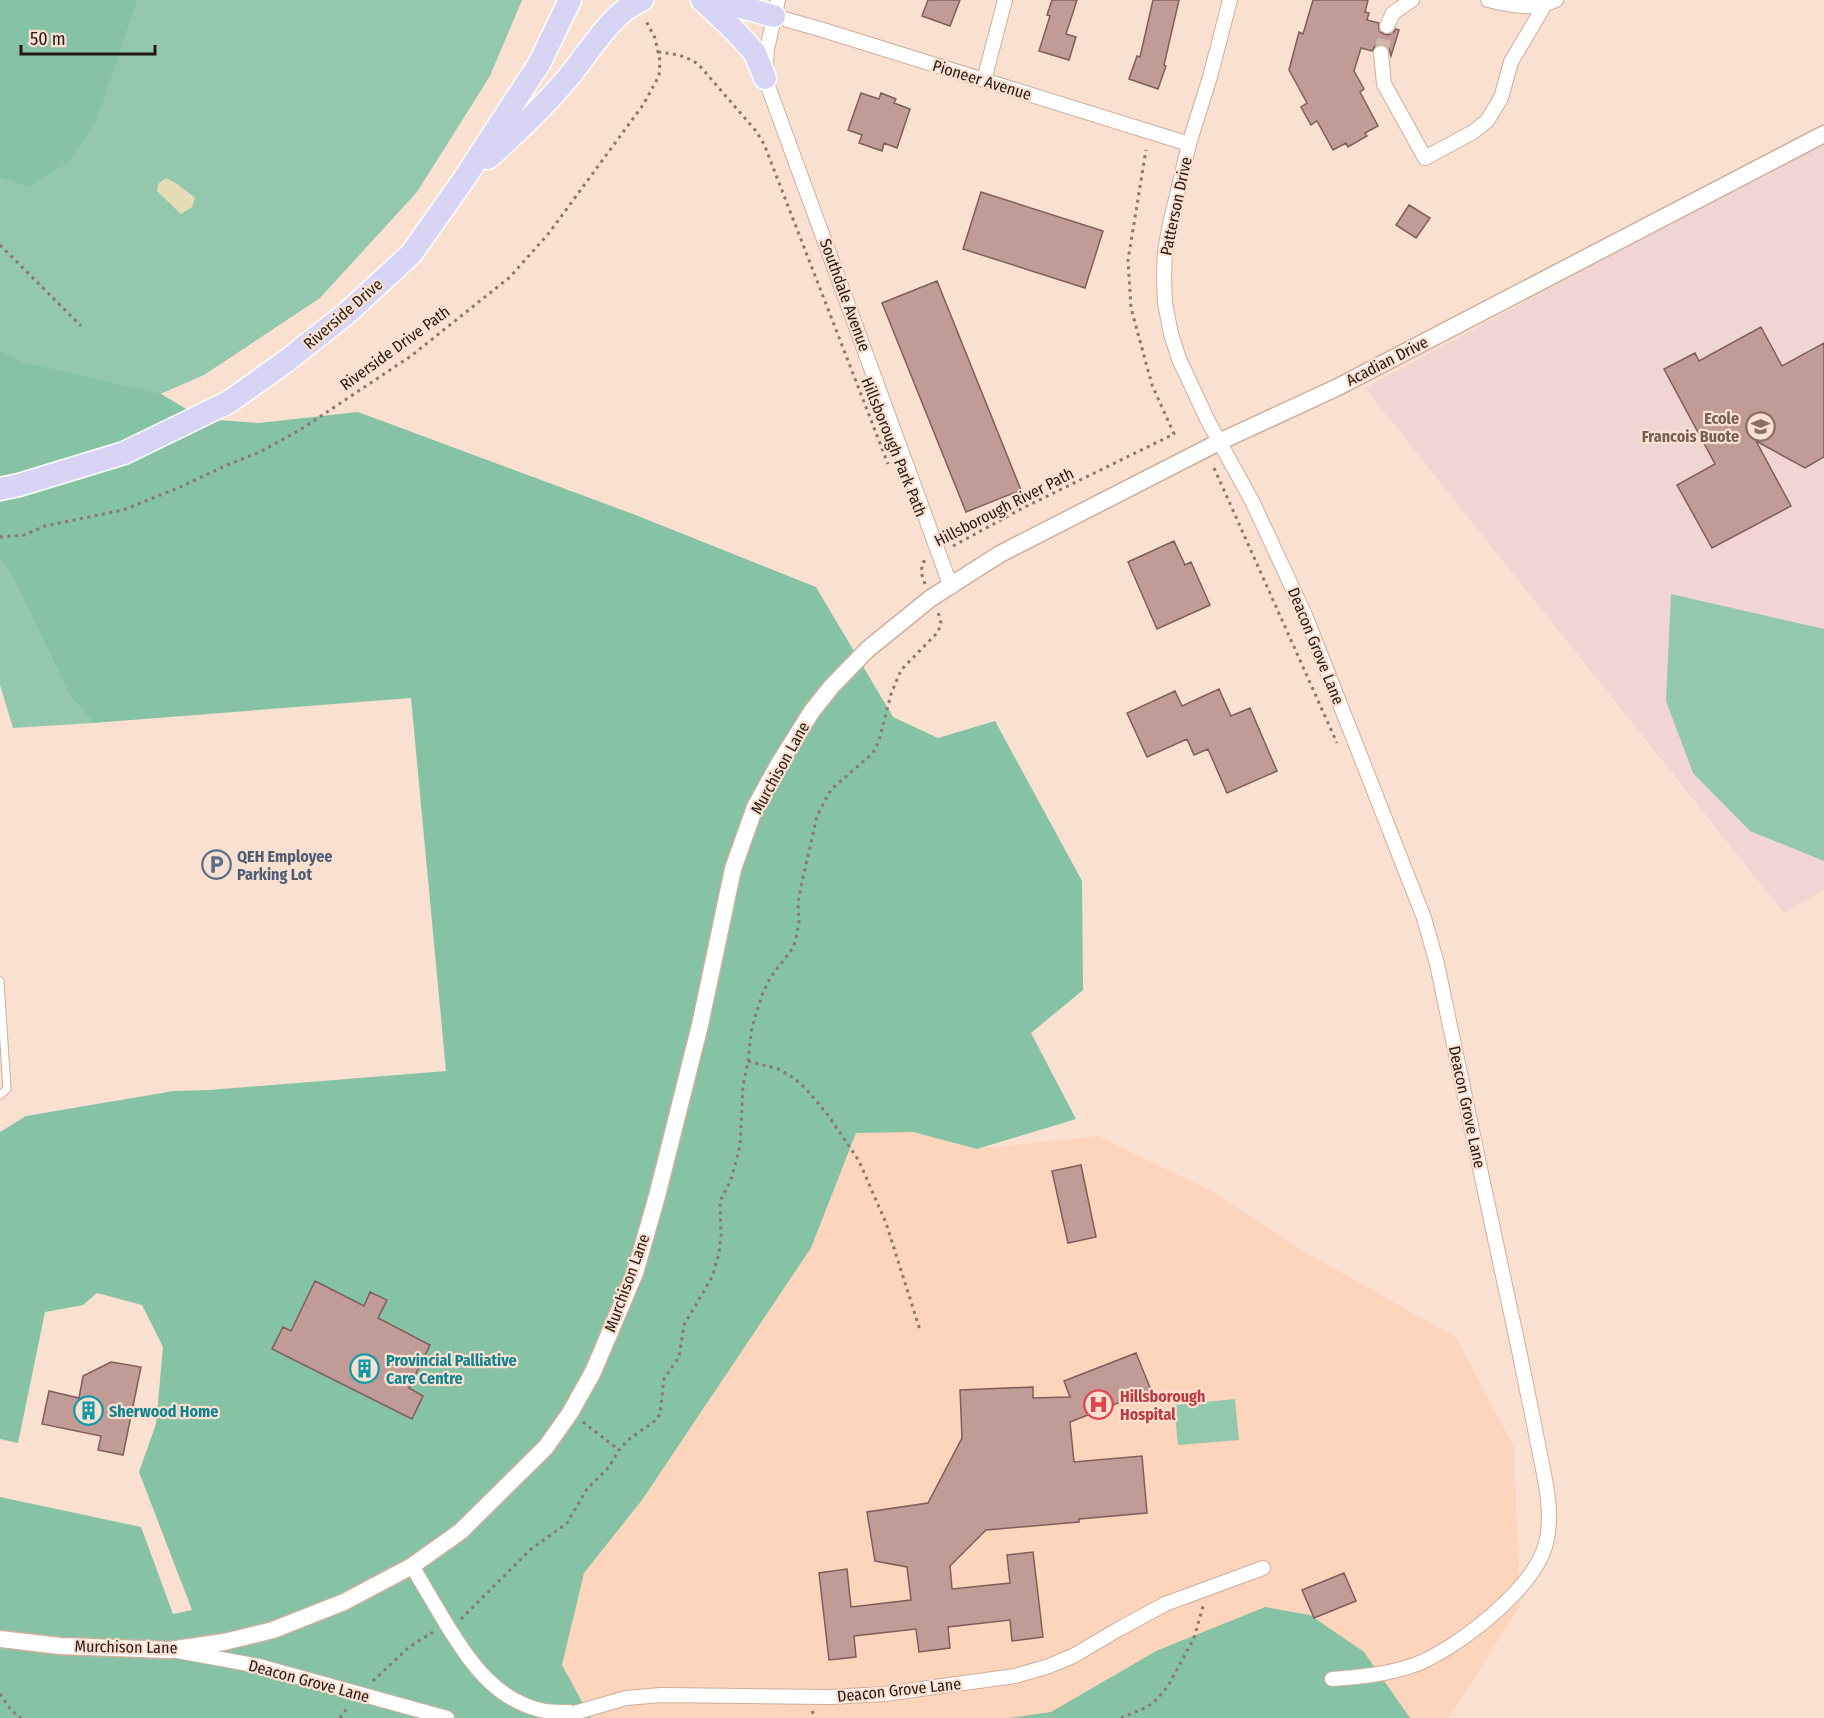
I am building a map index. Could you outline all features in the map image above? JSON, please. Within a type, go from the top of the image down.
[{"type":"highway","name":"Riverside Drive","points":[[0,489],[124,453],[229,402],[346,314],[411,254],[464,179],[539,64],[570,0]]},
{"type":"highway","points":[[702,0],[755,53],[765,78]]},
{"type":"highway","points":[[715,0],[776,8]]},
{"type":"highway","points":[[464,179],[514,134],[559,88],[611,23],[634,3],[644,9]]},
{"type":"street","points":[[984,80],[1005,0]]},
{"type":"street","name":"Patterson Drive","points":[[1219,442],[1179,360],[1165,303],[1164,277],[1165,251],[1170,224],[1230,0]]},
{"type":"street","points":[[1387,26],[1393,13],[1412,0]]},
{"type":"street","points":[[1488,0],[1516,6],[1550,3]]},
{"type":"street","points":[[1381,53],[1384,84],[1425,158],[1487,122],[1501,98],[1511,62],[1550,3]]},
{"type":"street","name":"Southdale Avenue","points":[[776,8],[767,49],[765,78],[951,587]]},
{"type":"street","name":"Pioneer Avenue","points":[[776,8],[823,30],[1190,144]]},
{"type":"street","name":"Acadian Drive","points":[[951,587],[1000,554],[1219,442],[1338,387],[1824,134]]},
{"type":"street","name":"Deacon Grove Lane","points":[[1219,442],[1252,501],[1305,615],[1424,918],[1431,941],[1525,1380],[1548,1498],[1549,1523],[1546,1544],[1536,1566],[1522,1586],[1487,1617],[1442,1651],[1417,1664],[1365,1677],[1332,1679]]},
{"type":"street","name":"Murchison Lane","points":[[0,1639],[60,1646],[169,1650],[224,1642],[273,1630],[344,1602],[412,1566],[461,1531],[546,1447],[570,1413],[593,1372],[634,1273],[657,1196],[700,1025],[733,869],[755,807],[812,711],[832,686],[868,649],[931,598],[951,587]]},
{"type":"street","name":"Deacon Grove Lane","points":[[412,1566],[464,1652],[479,1672],[497,1689],[520,1702],[546,1711],[577,1713]]},
{"type":"street","name":"Deacon Grove Lane","points":[[557,1718],[626,1698],[649,1696],[830,1697],[884,1694],[1007,1677],[1049,1666],[1073,1656],[1165,1604],[1263,1568]]},
{"type":"street","name":"Deacon Grove Lane","points":[[169,1650],[258,1666],[447,1718]]},
{"type":"lane","points":[[0,981],[7,1089],[0,1095]]},
{"type":"path","name":"Riverside Drive Path","points":[[0,537],[24,536],[45,526],[123,510],[260,453],[303,428],[411,356],[510,277],[549,233],[643,105],[659,76],[660,61],[655,38],[644,9]]},
{"type":"path","name":"Hillsborough Park Path","points":[[658,52],[678,54],[699,65],[756,130],[764,144],[891,472]]},
{"type":"path","name":"Hillsborough River Path","points":[[946,550],[1023,508],[1174,434],[1152,385],[1131,308],[1128,260],[1146,150]]},
{"type":"path","points":[[0,245],[81,326]]},
{"type":"path","points":[[1214,468],[1338,745]]},
{"type":"path","name":"Hillsborough River Path","points":[[340,1718],[359,1694],[409,1647],[431,1633],[460,1620],[530,1550],[567,1523],[587,1490],[609,1467],[619,1450],[628,1440],[656,1420],[660,1414],[664,1379],[679,1357],[684,1325],[712,1276],[719,1254],[720,1202],[731,1180],[740,1146],[743,1086],[752,1027],[762,994],[770,978],[793,948],[796,939],[799,921],[798,903],[817,816],[834,787],[872,754],[879,741],[891,694],[901,670],[938,632],[941,623],[921,572],[923,562],[927,560]]},
{"type":"path","points":[[748,1061],[778,1069],[794,1078],[828,1115],[859,1161],[886,1223],[920,1330]]},
{"type":"path","points":[[570,1413],[619,1450]]},
{"type":"path","points":[[1121,1718],[1147,1707],[1168,1686],[1194,1638],[1205,1591]]},
{"type":"path","points":[[0,1694],[11,1710],[21,1718]]},
{"type":"shaded area","points":[[1824,141],[1824,890],[1784,913],[1365,388]]},
{"type":"shaded area","name":"Hillsborough Hospital","points":[[856,1132],[913,1132],[977,1149],[1098,1136],[1211,1191],[1310,1255],[1456,1337],[1514,1447],[1520,1606],[1449,1718],[569,1718],[562,1665],[584,1573],[642,1500],[811,1248]]},
{"type":"green space","points":[[0,0],[522,0],[490,76],[417,192],[320,298],[204,375],[43,445],[0,452]]},
{"type":"green space","points":[[0,0],[137,0],[96,122],[70,161],[29,187],[0,177]]},
{"type":"green space","points":[[0,351],[22,362],[161,394],[203,419],[259,423],[358,412],[633,514],[816,587],[893,717],[938,738],[995,721],[1082,881],[1083,990],[1031,1033],[1076,1119],[977,1149],[913,1132],[856,1133],[811,1248],[642,1500],[584,1573],[562,1665],[591,1718],[0,1718],[0,1497],[141,1527],[173,1614],[192,1610],[139,1472],[156,1424],[163,1347],[142,1305],[97,1293],[83,1305],[45,1312],[18,1443],[0,1439],[0,1132],[26,1116],[174,1091],[446,1071],[411,698],[93,723],[69,695],[13,578],[0,559]]},
{"type":"green space","points":[[0,559],[13,578],[69,695],[93,723],[13,728],[0,685]]},
{"type":"green space","points":[[1671,594],[1824,629],[1824,861],[1750,831],[1693,773],[1666,701]]},
{"type":"green space","points":[[1235,1399],[1239,1440],[1178,1445],[1174,1405]]},
{"type":"green space","points":[[1265,1607],[1310,1615],[1364,1652],[1410,1718],[1009,1718],[1051,1712],[1156,1651]]},
{"type":"sand","points":[[166,178],[195,198],[192,207],[181,214],[157,191],[158,184]]},
{"type":"building","points":[[928,0],[960,0],[950,26],[922,16]]},
{"type":"building","points":[[1052,0],[1077,0],[1066,34],[1076,37],[1069,60],[1039,51],[1050,16],[1047,15]]},
{"type":"building","points":[[1153,0],[1179,0],[1164,65],[1166,66],[1158,89],[1129,79],[1137,56],[1140,57]]},
{"type":"building","points":[[1313,0],[1368,0],[1365,12],[1369,13],[1367,20],[1379,23],[1379,31],[1384,34],[1388,35],[1396,29],[1399,30],[1391,56],[1389,48],[1384,45],[1376,45],[1372,51],[1361,48],[1354,71],[1364,89],[1360,92],[1378,126],[1365,133],[1367,136],[1348,147],[1346,143],[1333,150],[1317,121],[1311,125],[1301,107],[1307,103],[1289,70],[1299,32],[1303,34]]},
{"type":"building","points":[[861,93],[879,99],[881,93],[896,99],[894,103],[910,109],[897,148],[884,143],[882,151],[859,143],[862,135],[848,130]]},
{"type":"building","points":[[981,192],[1103,231],[1085,288],[963,249]]},
{"type":"building","points":[[1409,205],[1430,218],[1416,238],[1396,225]]},
{"type":"building","points":[[937,281],[1021,490],[966,512],[882,303]]},
{"type":"building","name":"Ecole Francois Buote","points":[[1761,327],[1782,366],[1824,343],[1824,457],[1805,468],[1756,441],[1791,506],[1712,548],[1677,485],[1715,464],[1664,369],[1695,353],[1699,361]]},
{"type":"building","points":[[1174,541],[1185,565],[1191,562],[1210,605],[1157,629],[1128,562]]},
{"type":"building","points":[[1219,689],[1231,716],[1250,708],[1277,771],[1227,793],[1208,749],[1194,755],[1187,739],[1147,757],[1127,713],[1175,691],[1182,706]]},
{"type":"building","points":[[1081,1165],[1096,1237],[1068,1243],[1052,1171]]},
{"type":"building","name":"Provincial Palliative Care Centre","points":[[315,1281],[364,1306],[370,1292],[387,1300],[378,1318],[430,1345],[409,1388],[423,1396],[412,1419],[272,1349],[283,1327],[291,1331]]},
{"type":"building","name":"Hillsborough Hospital","points":[[1136,1353],[1151,1390],[1070,1422],[1074,1462],[1142,1456],[1147,1513],[1079,1519],[1079,1522],[986,1530],[950,1566],[952,1589],[1010,1583],[1007,1555],[1033,1552],[1043,1637],[1012,1641],[1010,1620],[948,1627],[950,1648],[919,1652],[916,1629],[854,1636],[856,1657],[829,1660],[819,1573],[847,1569],[851,1607],[911,1600],[907,1567],[875,1561],[867,1512],[928,1503],[962,1438],[960,1390],[1033,1387],[1033,1398],[1070,1397],[1064,1381]]},
{"type":"building","name":"Sherwood Home","points":[[111,1362],[141,1367],[123,1455],[98,1450],[101,1436],[42,1424],[49,1391],[79,1398],[83,1376]]},
{"type":"building","points":[[1344,1573],[1356,1601],[1314,1618],[1302,1590]]},
{"type":"tunnel","points":[[1381,53],[1387,26]]},
{"type":"place","name":"Ecole Francois Buote","points":[[1760,427]]},
{"type":"place","name":"QEH Employee Parking Lot","points":[[216,865]]},
{"type":"place","name":"Provincial Palliative Care Centre","points":[[365,1369]]},
{"type":"place","name":"Hillsborough Hospital","points":[[1099,1405]]},
{"type":"place","name":"Sherwood Home","points":[[88,1411]]}]
